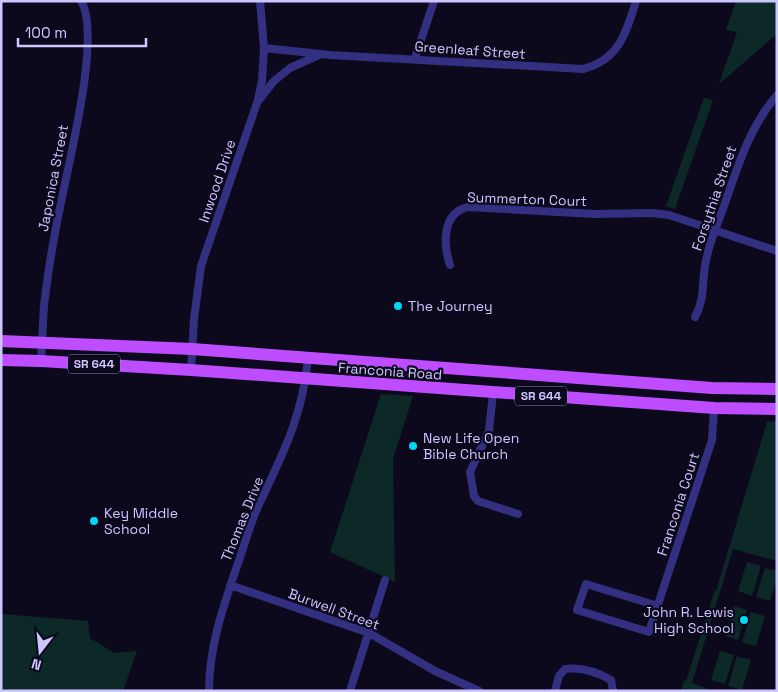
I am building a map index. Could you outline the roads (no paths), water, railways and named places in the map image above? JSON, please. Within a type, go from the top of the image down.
[{"type":"main road","name":"Franconia Road","points":[[1,341],[42,341],[192,349],[712,388],[777,389]]},
{"type":"main road","name":"Franconia Road","points":[[1,360],[191,370],[306,380],[714,408],[777,409]]},
{"type":"main road","points":[[446,390],[452,369]]},
{"type":"street","name":"Japonica Street","points":[[41,361],[48,275],[86,67],[88,20],[85,7],[81,1]]},
{"type":"street","name":"Inwood Drive","points":[[191,370],[196,295],[201,266],[258,102],[262,81],[264,48],[260,1]]},
{"type":"street","points":[[415,58],[434,1]]},
{"type":"street","name":"Greenleaf Street","points":[[264,48],[321,54],[583,69],[604,62],[618,46],[627,28],[636,1]]},
{"type":"street","points":[[258,102],[274,81],[290,68],[321,54]]},
{"type":"street","name":"Forsythia Street","points":[[695,317],[701,305],[706,261],[744,147],[763,112],[777,95]]},
{"type":"street","name":"Summerton Court","points":[[450,265],[445,247],[450,220],[459,209],[468,207],[594,214],[669,215],[715,230]]},
{"type":"street","points":[[715,230],[777,252]]},
{"type":"street","name":"Thomas Drive","points":[[209,691],[212,648],[230,585],[253,519],[293,430],[306,380],[308,359]]},
{"type":"street","points":[[493,393],[489,431],[470,472],[472,487],[474,496],[478,501],[518,514]]},
{"type":"street","name":"Franconia Court","points":[[658,606],[586,584],[577,610],[649,632],[658,606],[712,440],[714,408]]},
{"type":"street","points":[[350,691],[385,580]]},
{"type":"street","name":"Burwell Street","points":[[230,585],[369,633],[435,670],[479,691]]},
{"type":"street","points":[[555,691],[559,676],[564,668],[574,667],[602,675],[611,680],[613,691]]},
{"type":"place","name":"The Journey","points":[[398,306]]},
{"type":"place","name":"New Life Open Bible Church","points":[[413,446]]},
{"type":"place","name":"Key Middle School","points":[[94,521]]},
{"type":"place","name":"John R. Lewis High School","points":[[744,620]]}]
